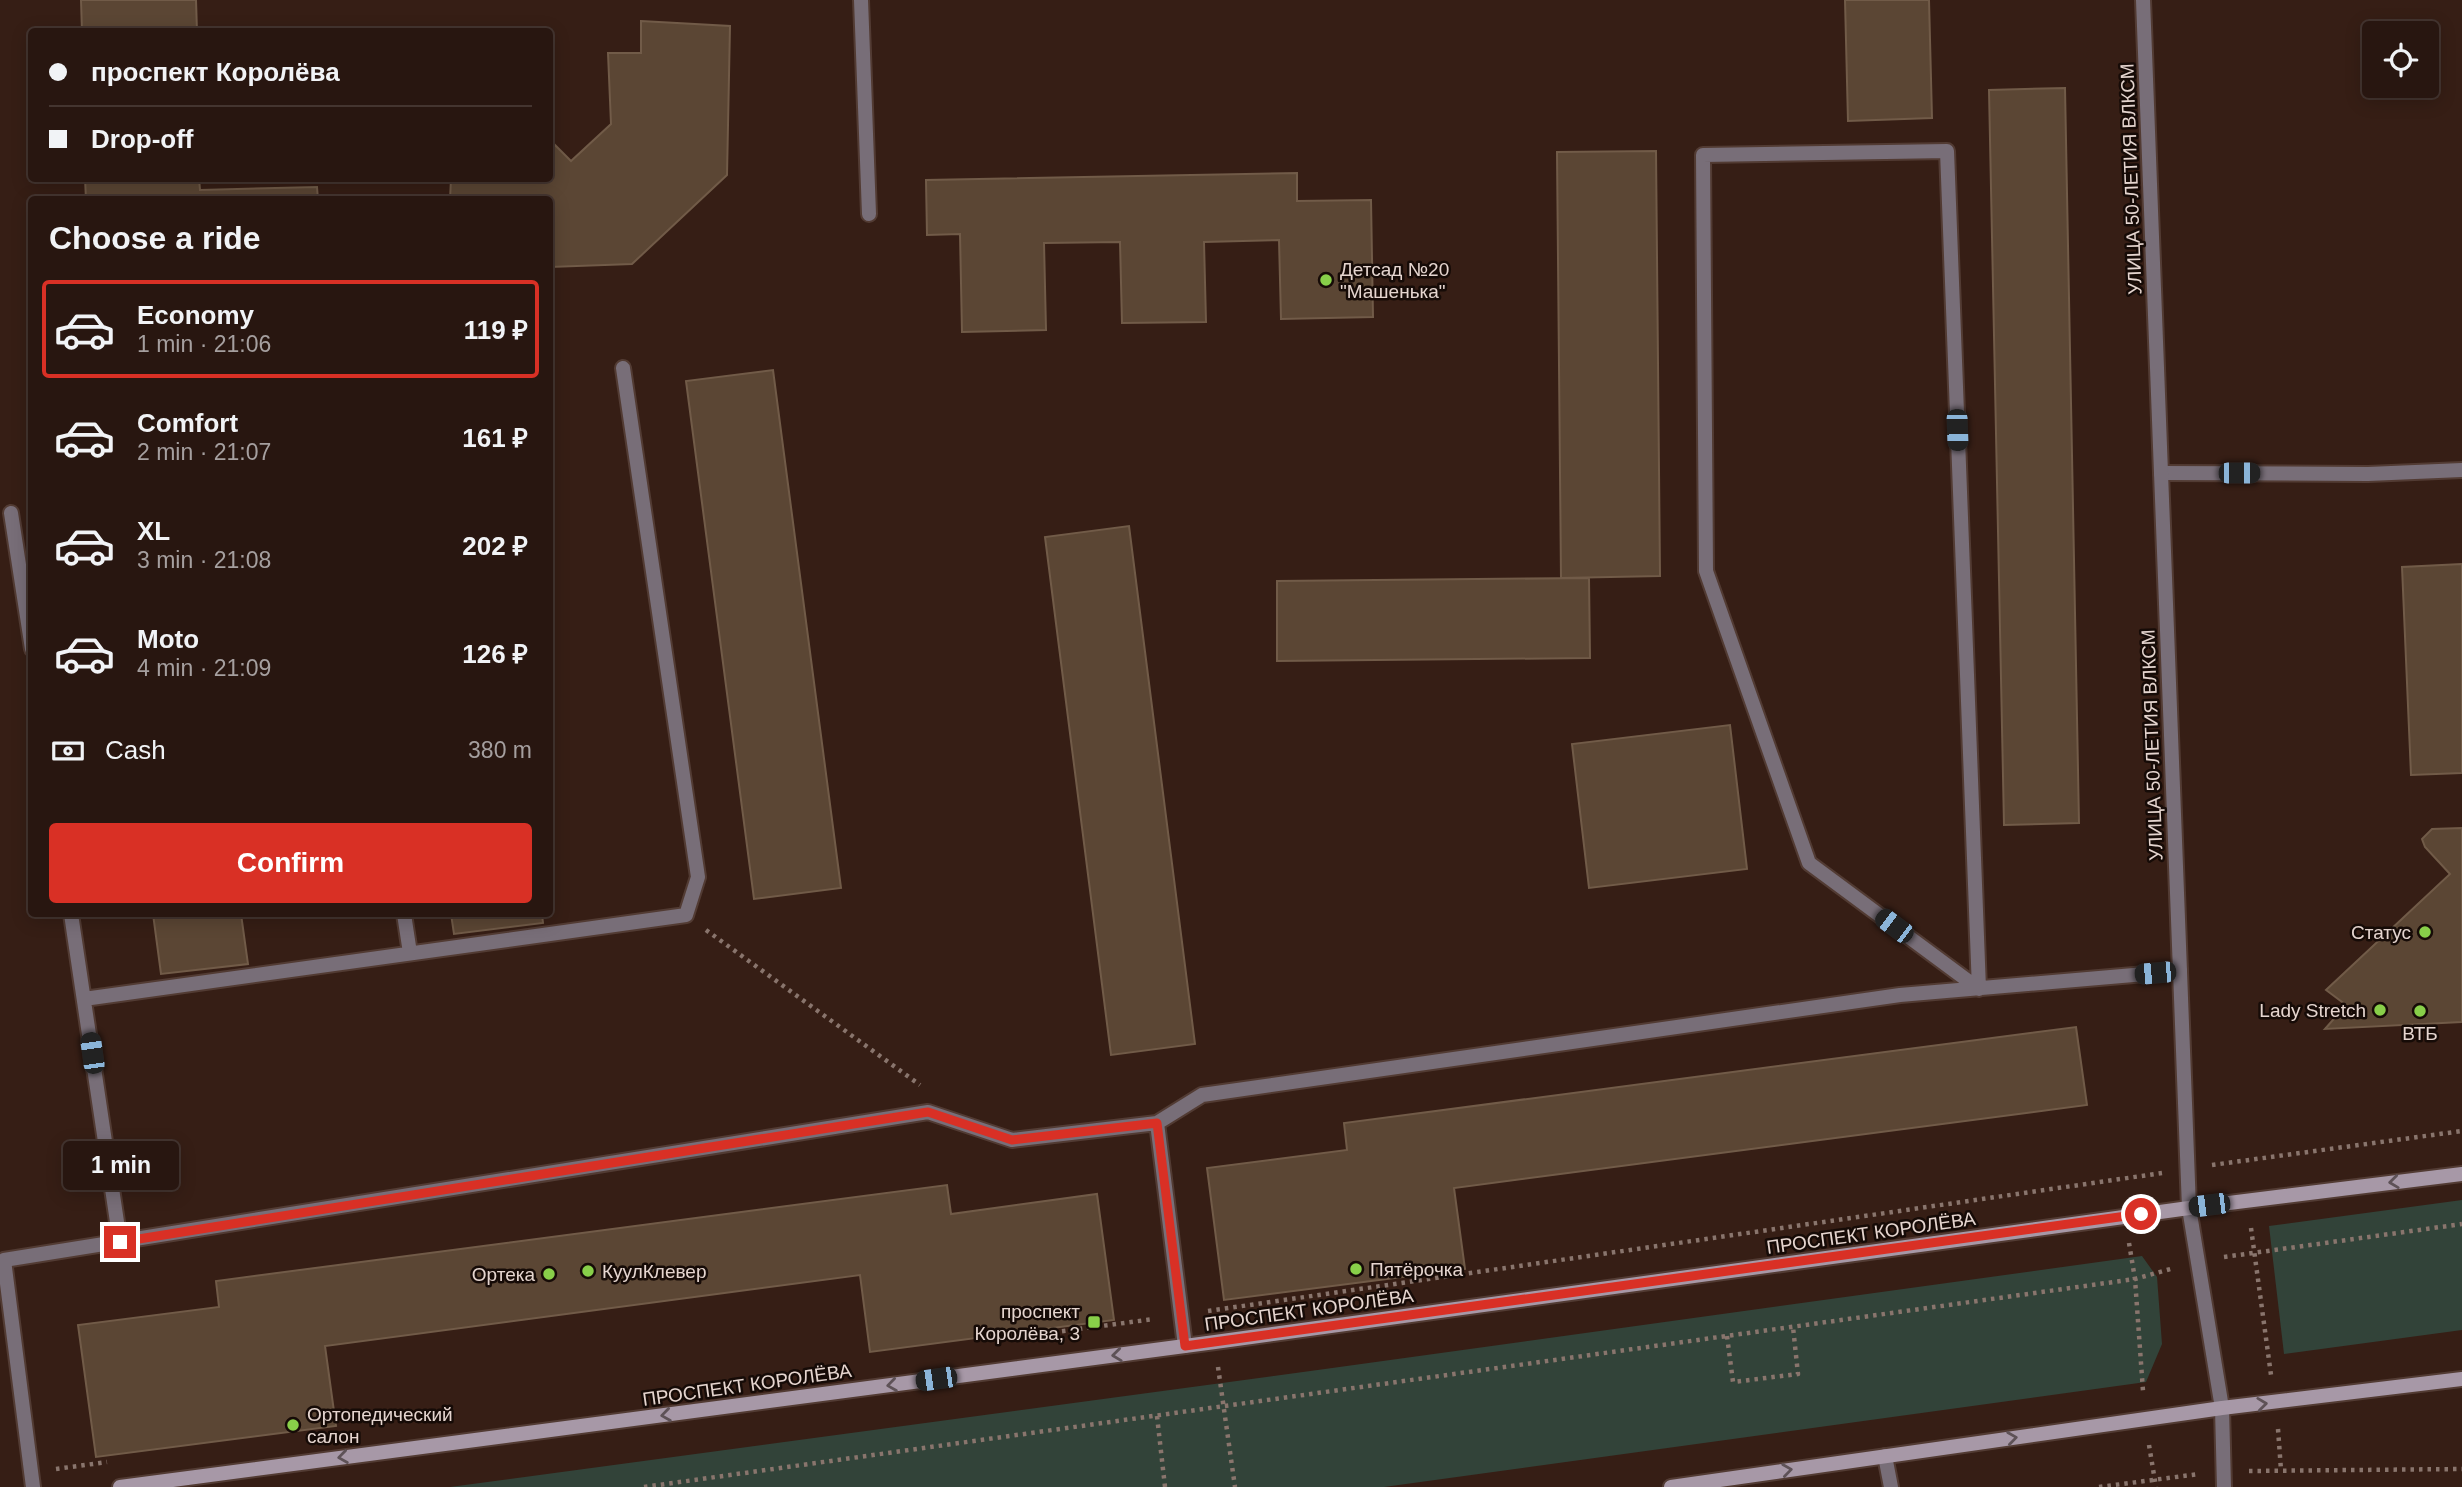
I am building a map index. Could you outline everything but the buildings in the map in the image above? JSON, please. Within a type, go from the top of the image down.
[{"type":"main road","name":"ПРОСПЕКТ КОРОЛЁВА","points":[[120,1487],[1215,1342],[2189,1208],[2462,1174]]},
{"type":"main road","points":[[1671,1487],[2222,1408],[2462,1379]]},
{"type":"street","points":[[861,0],[869,214]]},
{"type":"street","name":"УЛИЦА 50-ЛЕТИЯ ВЛКСМ","points":[[2143,0],[2189,1208],[2222,1408],[2224,1487]]},
{"type":"street","points":[[1947,151],[1979,989],[1810,863],[1706,570],[1703,155],[1947,151]]},
{"type":"street","points":[[84,999],[686,915],[698,877],[623,368]]},
{"type":"street","points":[[2161,472],[2368,474],[2462,471]]},
{"type":"street","points":[[11,513],[28,623]]},
{"type":"street","points":[[71,917],[120,1242]]},
{"type":"street","points":[[404,917],[410,953]]},
{"type":"street","points":[[32,1480],[2,1260],[928,1112],[1012,1140],[1157,1123],[1202,1095],[1900,995],[2180,971]]},
{"type":"street","points":[[1157,1123],[1185,1346]]},
{"type":"street","points":[[1885,1456],[1891,1487]]},
{"type":"path","points":[[686,915],[932,1093],[942,1117]]},
{"type":"path","points":[[1002,1339],[2462,1131]]},
{"type":"path","points":[[2241,1161],[2275,1402],[2281,1470]]},
{"type":"path","points":[[2125,1217],[2135,1279],[2146,1420],[2155,1487]]},
{"type":"path","points":[[644,1487],[2135,1279],[2198,1261],[2462,1224]]},
{"type":"path","points":[[1211,1311],[1235,1487]]},
{"type":"path","points":[[1727,1336],[1733,1382],[1798,1374],[1793,1327]]},
{"type":"path","points":[[1157,1416],[1165,1487]]},
{"type":"path","points":[[32,1480],[108,1462]]},
{"type":"path","points":[[2099,1487],[2223,1471],[2462,1469]]},
{"type":"green space","points":[[2462,1200],[2462,1330],[2284,1354],[2269,1226]]},
{"type":"green space","points":[[2142,1256],[2157,1277],[2162,1344],[2146,1382],[1384,1487],[450,1487],[1325,1369]]},
{"type":"place","name":"Детсад №20 \"Машенька\"","points":[[1326,280]]},
{"type":"place","name":"Статус","points":[[2425,932]]},
{"type":"place","name":"Lady Stretch","points":[[2380,1010]]},
{"type":"place","name":"ВТБ","points":[[2420,1011]]},
{"type":"place","name":"Пятёрочка","points":[[1356,1269]]},
{"type":"place","name":"КуулКлевер","points":[[588,1271]]},
{"type":"place","name":"Ортека","points":[[549,1274]]},
{"type":"place","name":"проспект Королёва, 3","points":[[1094,1322]]},
{"type":"place","name":"Ортопедический салон","points":[[293,1425]]},
{"type":"route","points":[[120,1242],[928,1112],[1012,1140],[1157,1123],[1185,1346],[2141,1214]]}]
